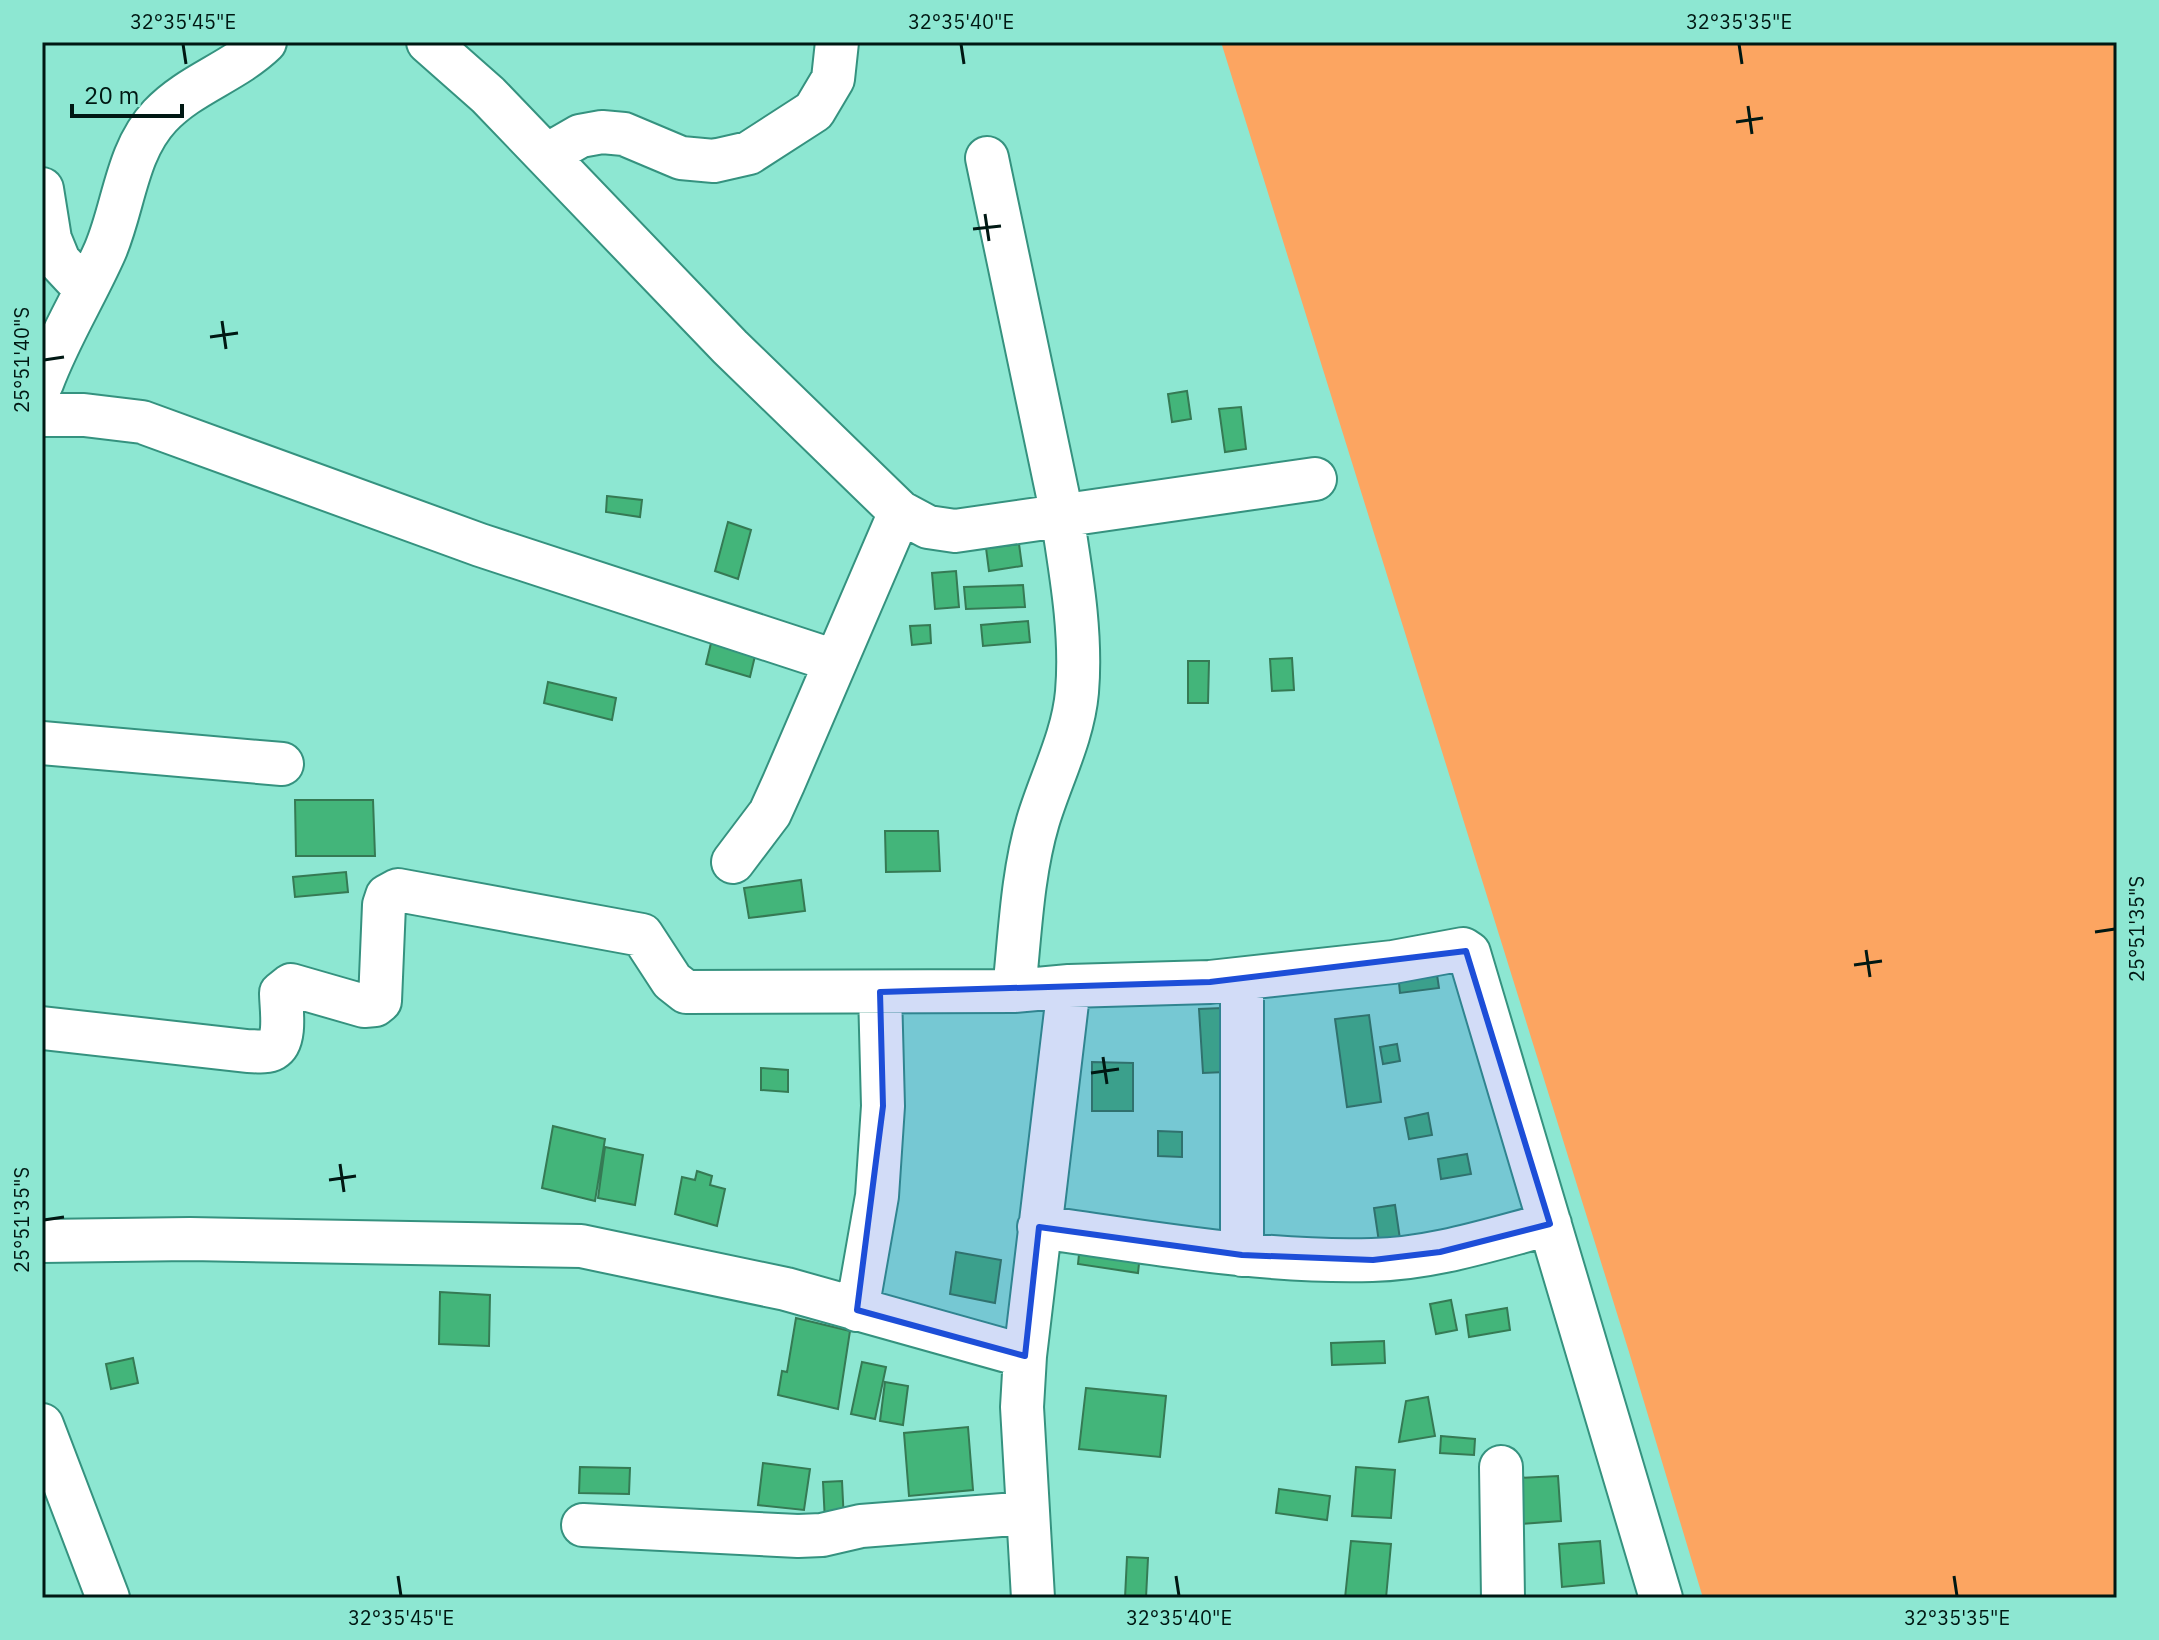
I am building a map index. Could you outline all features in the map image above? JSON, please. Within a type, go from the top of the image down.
[{"type":"street","points":[[42,383],[53,352],[106,248],[140,148],[158,117],[180,98],[250,56],[265,42]]},
{"type":"street","points":[[428,42],[488,95],[730,347],[900,512],[928,527],[955,531],[1315,479]]},
{"type":"street","points":[[547,155],[580,136],[602,132],[624,134],[681,158],[714,161],[749,153],[814,111],[833,79],[837,42]]},
{"type":"street","points":[[987,158],[1062,515],[1071,572],[1077,692],[1069,734],[1038,823],[1027,873],[1014,991]]},
{"type":"street","points":[[42,189],[50,239],[59,261],[86,290]]},
{"type":"street","points":[[42,415],[84,415],[142,422],[480,545],[835,661]]},
{"type":"street","points":[[733,862],[770,813],[900,512]]},
{"type":"street","points":[[42,743],[282,764]]},
{"type":"street","points":[[42,1028],[247,1051],[276,1048],[281,1039],[281,993],[291,985],[364,1006],[380,1001],[384,905],[387,896],[398,890],[642,935],[672,981],[686,992],[1014,991],[1242,980],[1466,951],[1661,1598]]},
{"type":"street","points":[[1242,980],[1242,1255]]},
{"type":"street","points":[[1033,1598],[1022,1407],[1025,1356],[1069,986]]},
{"type":"street","points":[[857,1310],[877,1196],[883,1106],[880,992]]},
{"type":"street","points":[[1039,1227],[1242,1255],[1373,1260],[1440,1252],[1550,1224]]},
{"type":"street","points":[[42,1241],[190,1239],[581,1246],[786,1289],[1025,1356]]},
{"type":"street","points":[[42,1425],[108,1598]]},
{"type":"street","points":[[1501,1467],[1503,1598]]},
{"type":"street","points":[[583,1525],[798,1536],[822,1535],[861,1526],[1028,1513]]},
{"type":"highlighted area","points":[[1466,951],[1550,1224],[1440,1252],[1373,1260],[1242,1255],[1039,1227],[1025,1356],[857,1310],[883,1106],[880,992],[1210,982]]},
{"type":"shaded area","points":[[1221,42],[2117,42],[2117,1598],[1703,1598]]},
{"type":"building","points":[[1187,391],[1191,419],[1172,422],[1168,394]]},
{"type":"building","points":[[1241,407],[1246,449],[1225,452],[1219,409]]},
{"type":"building","points":[[607,496],[642,500],[640,517],[606,512]]},
{"type":"building","points":[[728,522],[751,530],[738,579],[715,571]]},
{"type":"building","points":[[1019,544],[1022,566],[989,571],[986,548]]},
{"type":"building","points":[[956,571],[959,607],[935,609],[932,573]]},
{"type":"building","points":[[1023,585],[1025,607],[966,609],[964,587]]},
{"type":"building","points":[[1028,621],[1030,642],[983,646],[981,625]]},
{"type":"building","points":[[930,625],[931,643],[912,645],[910,626]]},
{"type":"building","points":[[711,643],[755,656],[750,677],[706,664]]},
{"type":"building","points":[[1292,658],[1294,690],[1272,691],[1270,659]]},
{"type":"building","points":[[1188,661],[1209,661],[1208,703],[1188,703]]},
{"type":"building","points":[[548,682],[616,698],[612,720],[544,703]]},
{"type":"building","points":[[295,800],[373,800],[375,856],[296,856]]},
{"type":"building","points":[[885,831],[938,831],[940,871],[886,872]]},
{"type":"building","points":[[346,872],[348,892],[295,897],[293,877]]},
{"type":"building","points":[[801,880],[805,911],[749,918],[744,888]]},
{"type":"building","points":[[1436,968],[1439,988],[1400,993],[1398,973]]},
{"type":"building","points":[[1222,1008],[1225,1072],[1203,1073],[1199,1009]]},
{"type":"building","points":[[1369,1015],[1381,1102],[1347,1107],[1335,1019]]},
{"type":"building","points":[[1397,1044],[1400,1061],[1383,1064],[1380,1047]]},
{"type":"building","points":[[1092,1062],[1133,1063],[1133,1111],[1092,1111]]},
{"type":"building","points":[[761,1068],[788,1070],[788,1092],[761,1090]]},
{"type":"building","points":[[1428,1113],[1432,1135],[1409,1139],[1405,1118]]},
{"type":"building","points":[[553,1126],[605,1139],[595,1201],[542,1188]]},
{"type":"building","points":[[1158,1131],[1182,1132],[1182,1157],[1158,1156]]},
{"type":"building","points":[[605,1147],[643,1155],[635,1205],[598,1198]]},
{"type":"building","points":[[1467,1154],[1471,1174],[1441,1179],[1438,1159]]},
{"type":"building","points":[[697,1171],[712,1176],[710,1185],[725,1189],[717,1226],[675,1214],[682,1177],[695,1180]]},
{"type":"building","points":[[1395,1205],[1400,1239],[1379,1242],[1374,1208]]},
{"type":"building","points":[[1080,1245],[1140,1254],[1138,1273],[1078,1264]]},
{"type":"building","points":[[956,1252],[1001,1260],[995,1303],[950,1294]]},
{"type":"building","points":[[440,1292],[490,1295],[489,1346],[439,1344]]},
{"type":"building","points":[[1451,1300],[1457,1330],[1436,1334],[1430,1304]]},
{"type":"building","points":[[1507,1308],[1510,1330],[1469,1337],[1466,1315]]},
{"type":"building","points":[[796,1318],[850,1331],[838,1409],[778,1395],[782,1371],[787,1372]]},
{"type":"building","points":[[1384,1341],[1385,1363],[1332,1365],[1331,1343]]},
{"type":"building","points":[[133,1358],[138,1383],[111,1389],[106,1364]]},
{"type":"building","points":[[862,1362],[886,1367],[875,1419],[851,1414]]},
{"type":"building","points":[[885,1382],[908,1386],[903,1425],[880,1421]]},
{"type":"building","points":[[1086,1388],[1166,1396],[1160,1457],[1079,1449]]},
{"type":"building","points":[[1428,1397],[1435,1436],[1399,1442],[1406,1401]]},
{"type":"building","points":[[968,1427],[973,1490],[909,1496],[904,1433]]},
{"type":"building","points":[[1441,1436],[1475,1439],[1474,1455],[1440,1453]]},
{"type":"building","points":[[763,1463],[810,1469],[804,1510],[758,1505]]},
{"type":"building","points":[[580,1467],[630,1468],[629,1494],[579,1493]]},
{"type":"building","points":[[1356,1467],[1395,1470],[1391,1518],[1352,1516]]},
{"type":"building","points":[[1558,1476],[1561,1521],[1521,1524],[1518,1478]]},
{"type":"building","points":[[842,1481],[844,1522],[825,1522],[823,1482]]},
{"type":"building","points":[[1279,1489],[1330,1496],[1327,1520],[1276,1513]]},
{"type":"building","points":[[1351,1541],[1391,1544],[1386,1598],[1345,1598]]},
{"type":"building","points":[[1600,1541],[1604,1583],[1562,1587],[1559,1544]]},
{"type":"building","points":[[1127,1557],[1148,1558],[1146,1598],[1125,1598]]}]
